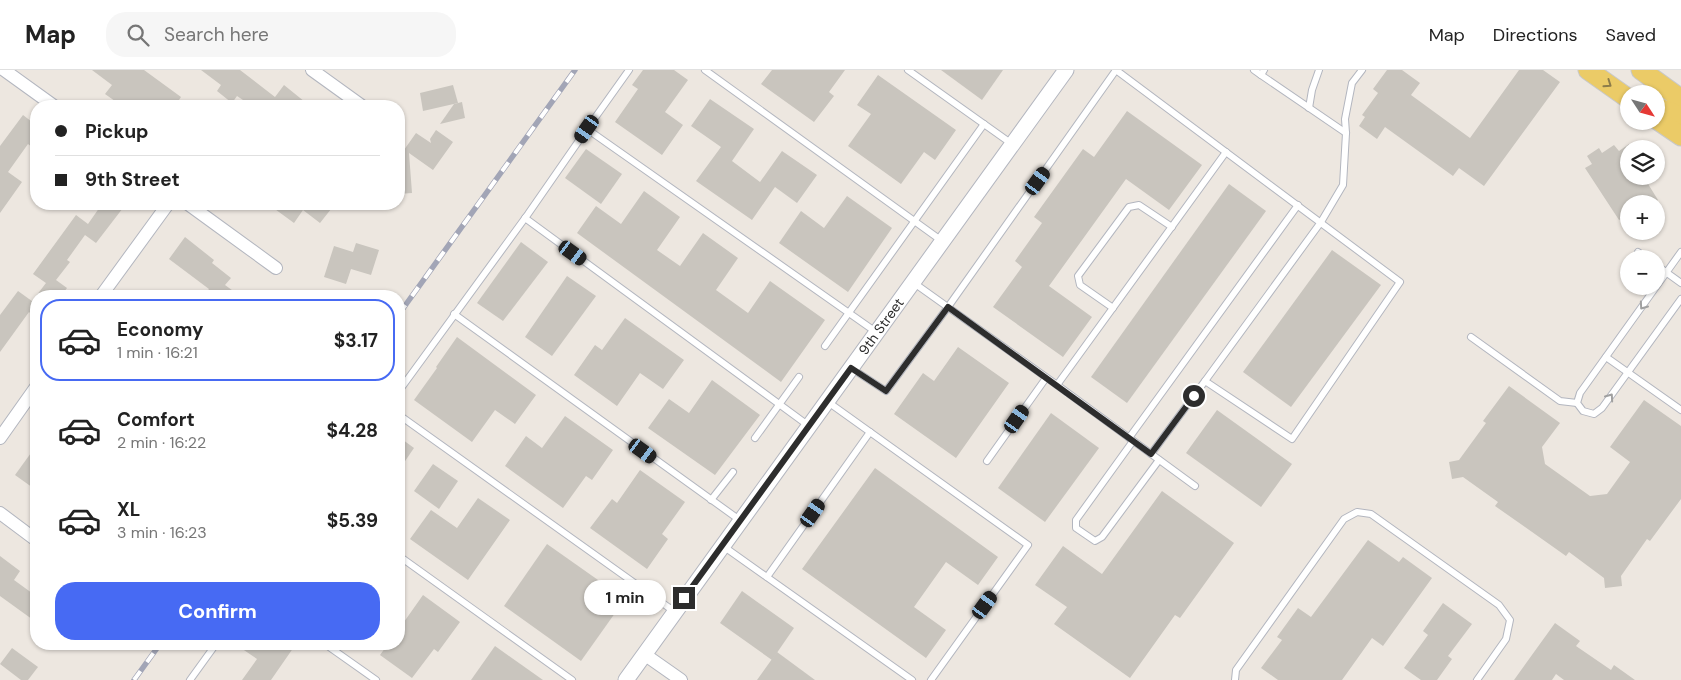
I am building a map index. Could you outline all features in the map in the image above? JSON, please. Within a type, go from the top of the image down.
[{"type":"main road","points":[[1588,70],[1620,93]]},
{"type":"main road","points":[[1641,70],[1676,93]]},
{"type":"main road","points":[[1665,110],[1681,119]]},
{"type":"main road","points":[[1665,125],[1681,136]]},
{"type":"street","points":[[4,70],[46,100]]},
{"type":"street","points":[[312,70],[354,100]]},
{"type":"street","name":"9th Street","points":[[626,680],[1066,70]]},
{"type":"street","points":[[105,290],[164,210]]},
{"type":"street","points":[[196,210],[276,268]]},
{"type":"street","points":[[0,438],[30,396]]},
{"type":"street","points":[[0,514],[30,536]]},
{"type":"street","points":[[644,654],[681,680]]},
{"type":"lane","points":[[405,383],[525,218],[628,70]]},
{"type":"lane","points":[[705,70],[942,241]]},
{"type":"lane","points":[[908,70],[1012,144]]},
{"type":"lane","points":[[851,368],[886,391],[1116,70],[1400,282],[1292,439],[1205,382]]},
{"type":"lane","points":[[1254,70],[1262,72],[1346,134]]},
{"type":"lane","points":[[1309,108],[1312,90],[1319,70]]},
{"type":"lane","points":[[1151,454],[1321,222],[1343,185],[1345,119],[1352,84],[1362,70]]},
{"type":"lane","points":[[825,346],[984,124]]},
{"type":"lane","points":[[587,129],[876,332]]},
{"type":"lane","points":[[1057,385],[1226,152]]},
{"type":"lane","points":[[1113,308],[1080,285],[1078,276],[1089,260],[1129,206],[1139,205],[1172,227]]},
{"type":"lane","points":[[1159,460],[1102,537],[1094,541],[1076,528],[1076,520],[1131,439],[1298,205]]},
{"type":"lane","points":[[525,218],[809,426]]},
{"type":"lane","points":[[1577,403],[1580,393],[1681,252]]},
{"type":"lane","points":[[1666,272],[1681,283]]},
{"type":"lane","points":[[913,282],[1195,486]]},
{"type":"lane","points":[[1471,337],[1560,401],[1577,403],[1583,411],[1594,414],[1602,408],[1681,299]]},
{"type":"lane","points":[[454,314],[740,521]]},
{"type":"lane","points":[[1606,357],[1681,410]]},
{"type":"lane","points":[[755,438],[799,377]]},
{"type":"lane","points":[[987,461],[1046,378]]},
{"type":"lane","points":[[827,401],[1028,545],[931,680]]},
{"type":"lane","points":[[405,419],[675,612]]},
{"type":"lane","points":[[767,577],[870,432]]},
{"type":"lane","points":[[711,500],[732,472]]},
{"type":"lane","points":[[1235,680],[1236,670],[1344,519],[1357,512],[1371,514],[1499,605],[1510,620],[1506,639],[1476,680]]},
{"type":"lane","points":[[722,546],[912,680]]},
{"type":"lane","points":[[405,560],[572,680]]},
{"type":"lane","points":[[190,680],[212,650]]},
{"type":"lane","points":[[334,650],[376,680]]},
{"type":"building","points":[[92,70],[144,70],[181,97],[179,100],[114,100],[105,94],[112,85]]},
{"type":"building","points":[[201,70],[240,70],[275,97],[284,85],[303,100],[243,100],[237,96],[234,100],[228,100],[217,91],[221,85]]},
{"type":"building","points":[[643,70],[674,70],[688,80],[665,112],[683,125],[662,155],[615,122],[638,89],[632,85]]},
{"type":"building","points":[[772,70],[845,70],[829,92],[834,96],[814,122],[761,84]]},
{"type":"building","points":[[941,70],[1003,70],[982,100]]},
{"type":"building","points":[[1387,70],[1402,70],[1420,83],[1411,95],[1470,138],[1519,70],[1543,70],[1560,82],[1484,186],[1459,168],[1453,176],[1385,127],[1377,139],[1359,126],[1365,117],[1362,115],[1378,93],[1373,89]]},
{"type":"building","points":[[878,75],[956,130],[935,160],[924,152],[901,184],[848,146],[871,114],[857,105]]},
{"type":"building","points":[[453,85],[458,103],[423,111],[420,93]]},
{"type":"building","points":[[710,99],[754,129],[732,161],[760,182],[782,151],[817,175],[797,203],[775,187],[752,220],[696,181],[721,147],[691,126]]},
{"type":"building","points":[[462,102],[465,118],[440,124],[454,104]]},
{"type":"building","points":[[1127,111],[1202,165],[1169,210],[1126,179],[1049,286],[1092,317],[1063,357],[993,307],[1022,267],[1015,261],[1042,223],[1034,217],[1083,149],[1094,157]]},
{"type":"building","points":[[23,115],[30,120],[30,146],[28,144],[8,172],[22,182],[0,213],[0,146]]},
{"type":"building","points":[[436,130],[453,142],[433,170],[409,153],[412,193],[405,194],[405,149],[416,133],[431,143],[430,139]]},
{"type":"building","points":[[1614,145],[1619,151],[1620,185],[1649,185],[1655,195],[1620,195],[1619,220],[1585,168],[1592,164],[1587,156],[1599,148],[1602,153]]},
{"type":"building","points":[[586,149],[622,174],[601,204],[565,178]]},
{"type":"building","points":[[1229,184],[1266,211],[1127,403],[1091,377]]},
{"type":"building","points":[[644,191],[680,217],[657,250],[680,266],[703,233],[738,258],[716,290],[748,313],[770,281],[825,320],[781,382],[577,233],[596,206],[621,224]]},
{"type":"building","points":[[847,196],[892,228],[848,292],[779,243],[801,211],[824,228]]},
{"type":"building","points":[[98,210],[121,210],[96,243],[85,235],[67,260],[70,262],[56,280],[67,288],[66,290],[41,290],[46,283],[33,274],[76,215],[88,224]]},
{"type":"building","points":[[276,210],[303,210],[294,223]]},
{"type":"building","points":[[303,210],[330,210],[320,223]]},
{"type":"building","points":[[185,237],[214,260],[212,263],[231,278],[225,285],[232,290],[208,290],[169,259]]},
{"type":"building","points":[[521,242],[548,262],[503,321],[477,303]]},
{"type":"building","points":[[356,243],[379,250],[371,275],[351,269],[346,284],[324,277],[334,246],[353,252]]},
{"type":"building","points":[[1332,250],[1381,285],[1291,407],[1243,372]]},
{"type":"building","points":[[567,276],[596,296],[552,356],[525,337]]},
{"type":"building","points":[[18,291],[30,300],[30,313],[0,352],[0,315]]},
{"type":"building","points":[[625,318],[684,360],[663,389],[640,373],[617,406],[574,375],[595,345],[602,350]]},
{"type":"building","points":[[457,337],[536,395],[515,424],[495,410],[472,442],[414,400]]},
{"type":"building","points":[[958,347],[1009,383],[956,458],[894,414],[923,373],[934,381]]},
{"type":"building","points":[[712,380],[760,415],[715,475],[648,428],[669,399],[689,413]]},
{"type":"building","points":[[1509,386],[1560,423],[1542,447],[1545,464],[1590,496],[1607,494],[1630,462],[1610,447],[1644,400],[1681,426],[1681,499],[1650,541],[1647,539],[1621,576],[1622,586],[1605,588],[1604,578],[1569,552],[1566,556],[1495,506],[1498,502],[1463,477],[1452,479],[1449,462],[1459,460],[1486,423],[1483,421]]},
{"type":"building","points":[[1217,410],[1292,464],[1261,507],[1186,453]]},
{"type":"building","points":[[1051,413],[1099,448],[1045,522],[998,488]]},
{"type":"building","points":[[565,416],[613,450],[592,480],[586,476],[563,508],[505,466],[526,436],[542,448]]},
{"type":"building","points":[[405,441],[414,448],[405,461]]},
{"type":"building","points":[[30,454],[30,486],[15,475]]},
{"type":"building","points":[[433,464],[458,481],[439,509],[414,491]]},
{"type":"building","points":[[875,468],[998,557],[978,585],[946,562],[914,607],[946,630],[926,658],[802,569]]},
{"type":"building","points":[[640,470],[685,502],[662,534],[668,539],[647,569],[590,528],[612,499],[617,503]]},
{"type":"building","points":[[1162,491],[1234,543],[1180,618],[1175,615],[1130,678],[1054,624],[1067,607],[1035,585],[1063,546],[1102,574]]},
{"type":"building","points":[[478,498],[510,520],[468,580],[410,539],[431,510],[457,528]]},
{"type":"building","points":[[1368,540],[1399,562],[1403,557],[1432,578],[1383,646],[1372,638],[1342,680],[1278,680],[1261,668],[1282,640],[1277,637],[1298,608],[1311,617]]},
{"type":"building","points":[[547,544],[625,599],[581,661],[504,606]]},
{"type":"building","points":[[0,556],[20,571],[14,580],[30,592],[30,618],[0,596]]},
{"type":"building","points":[[742,591],[794,628],[772,660],[720,623]]},
{"type":"building","points":[[423,595],[460,622],[438,652],[434,649],[412,678],[380,655],[384,650],[405,650],[405,620]]},
{"type":"building","points":[[1443,603],[1472,624],[1448,656],[1452,659],[1437,680],[1421,680],[1404,668],[1428,635],[1423,631]]},
{"type":"building","points":[[1555,623],[1580,641],[1576,646],[1611,670],[1614,665],[1635,680],[1564,680],[1556,674],[1552,680],[1514,680]]},
{"type":"building","points":[[495,646],[543,680],[471,680]]},
{"type":"building","points":[[12,648],[38,667],[28,680],[21,680],[0,664]]},
{"type":"building","points":[[244,650],[292,650],[271,680],[242,680],[257,659]]},
{"type":"building","points":[[777,652],[815,680],[757,680]]},
{"type":"railway","points":[[405,306],[575,70]]},
{"type":"railway","points":[[134,680],[156,650]]},
{"type":"route","points":[[684,598],[851,368],[886,391],[948,307],[1151,454],[1194,396]]}]
